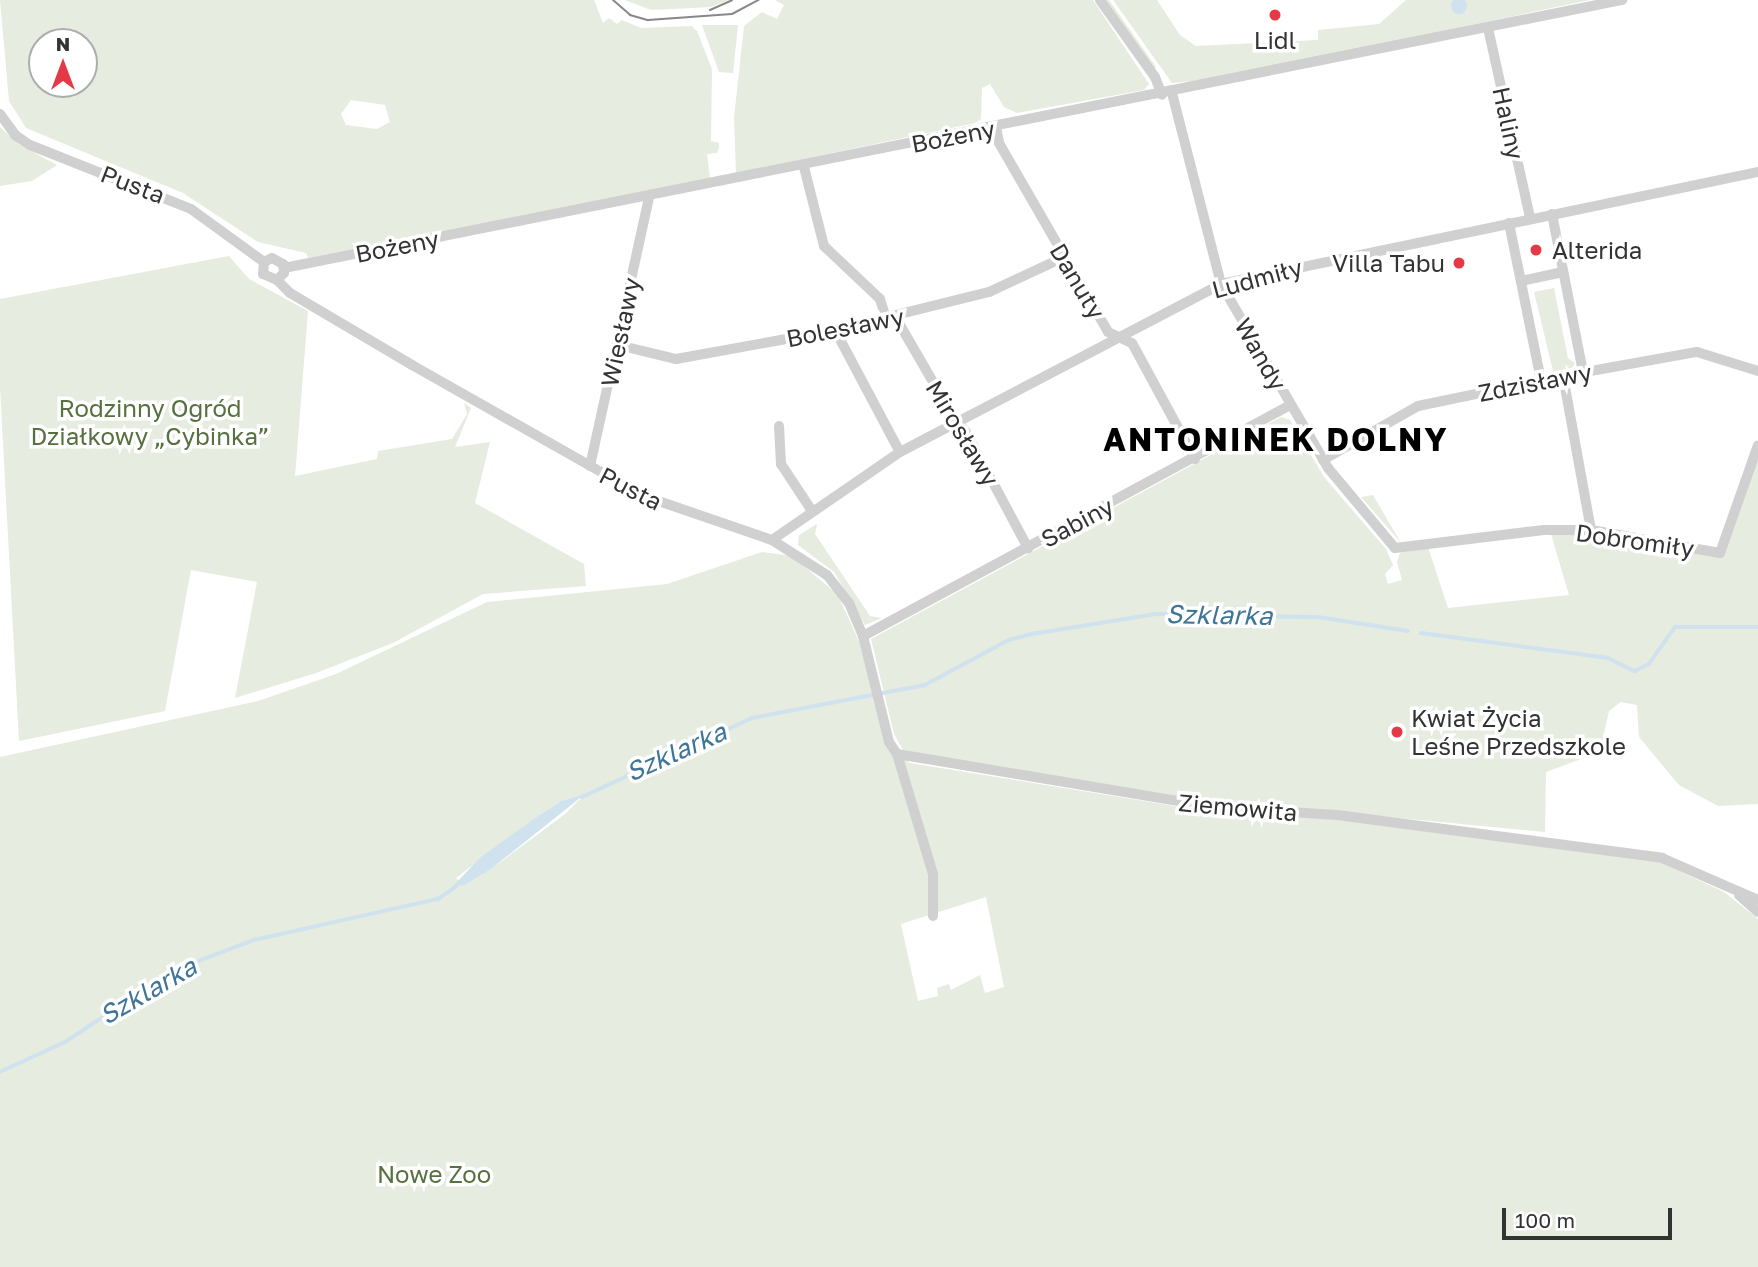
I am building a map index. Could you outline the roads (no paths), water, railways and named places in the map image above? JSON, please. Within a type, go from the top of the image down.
[{"type":"street","name":"Wandy","points":[[1100,0],[1167,94],[1221,284],[1323,460],[1395,548]]},
{"type":"street","name":"Bożeny","points":[[284,268],[804,167],[1622,0]]},
{"type":"street","name":"Haliny","points":[[1488,28],[1530,218]]},
{"type":"street","name":"Pusta","points":[[0,114],[15,135],[30,145],[191,209],[264,262],[265,278],[277,280],[290,293],[401,359],[590,466],[671,508],[772,540],[799,554],[836,584],[863,636],[889,742],[897,754]]},
{"type":"street","name":"Danuty","points":[[996,127],[999,143],[1108,332],[1132,343],[1195,459]]},
{"type":"street","name":"Mirosławy","points":[[804,167],[824,246],[880,299],[957,421],[1028,548]]},
{"type":"street","name":"Ludmiły","points":[[772,540],[900,452],[1117,336],[1221,284],[1758,172]]},
{"type":"street","name":"Wiesławy","points":[[590,466],[649,198]]},
{"type":"street","points":[[1552,214],[1583,372]]},
{"type":"street","points":[[1509,223],[1541,380]]},
{"type":"street","name":"Bolesławy","points":[[618,345],[676,359],[891,319],[989,292],[1064,257]]},
{"type":"street","points":[[264,262],[276,259],[284,268],[277,280]]},
{"type":"street","points":[[1521,281],[1563,272]]},
{"type":"street","points":[[835,330],[900,452]]},
{"type":"street","name":"Zdzisławy","points":[[1323,460],[1418,406],[1541,380],[1697,352],[1758,372]]},
{"type":"street","points":[[1563,376],[1591,530]]},
{"type":"street","name":"Sabiny","points":[[863,636],[1195,459],[1290,405]]},
{"type":"street","points":[[779,426],[781,464],[812,511]]},
{"type":"street","name":"Dobromiły","points":[[1395,548],[1544,530],[1591,530],[1720,553],[1758,445]]},
{"type":"street","points":[[897,754],[933,874],[933,916]]},
{"type":"street","name":"Ziemowita","points":[[897,754],[1202,806],[1337,815],[1662,858],[1695,869],[1739,895],[1758,912]]},
{"type":"street","name":"Ziemowita","points":[[1739,895],[1758,900]]},
{"type":"water","points":[[1459,-2],[1465,0],[1465,12],[1459,14],[1453,12],[1451,6],[1453,0]]},
{"type":"water","points":[[585,794],[491,869],[465,885],[452,887],[481,857],[535,818],[561,801]]},
{"type":"waterway","name":"Szklarka","points":[[582,797],[752,718],[925,685],[1009,640],[1032,634],[1155,614],[1318,617],[1408,631]]},
{"type":"waterway","name":"Szklarka","points":[[1421,633],[1608,658],[1635,671],[1649,664],[1675,627],[1758,627]]},
{"type":"waterway","name":"Szklarka","points":[[0,1072],[65,1042],[175,970],[254,940],[438,899],[456,887]]},
{"type":"tram line","points":[[613,0],[630,15],[648,20],[732,14],[758,0]]},
{"type":"tram line","points":[[710,10],[732,0]]},
{"type":"place","name":"Lidl","points":[[1275,15]]},
{"type":"place","name":"Alterida","points":[[1536,250]]},
{"type":"place","name":"Villa Tabu","points":[[1459,263]]},
{"type":"place","name":"Kwiat Życia Leśne Przedszkole","points":[[1397,732]]},
{"type":"district","name":"ANTONINEK DOLNY","points":[[1276,439]]},
{"type":"park label","name":"Rodzinny Ogród Działkowy „Cybinka”","points":[[150,422]]},
{"type":"park label","name":"Nowe Zoo","points":[[434,1174]]}]
